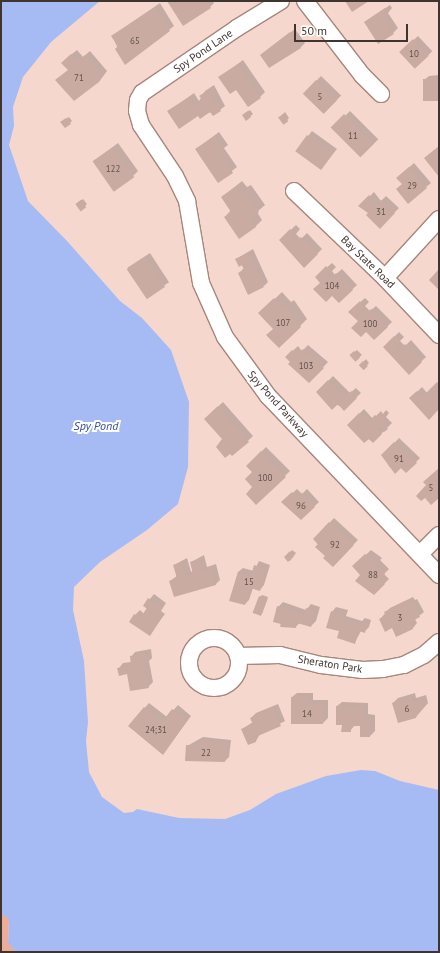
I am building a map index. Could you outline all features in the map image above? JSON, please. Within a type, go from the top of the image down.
[{"type":"street","name":"Spy Pond Lane","points":[[137,111],[138,100],[142,93],[237,28],[281,1]]},
{"type":"street","points":[[305,1],[362,75],[381,94]]},
{"type":"street","name":"Spy Pond Parkway","points":[[137,111],[141,125],[174,176],[187,202],[201,282],[225,337],[268,396],[438,571]]},
{"type":"street","name":"Bay State Road","points":[[294,190],[385,278],[439,335]]},
{"type":"street","points":[[385,278],[439,219]]},
{"type":"street","points":[[420,554],[439,535]]},
{"type":"street","name":"Sheraton Park","points":[[238,656],[280,656],[321,665],[363,670],[383,669],[404,665],[424,655],[439,642]]},
{"type":"shaded area","points":[[1,913],[9,919],[8,942],[16,952],[1,952]]},
{"type":"water","name":"Spy Pond","points":[[1,1],[100,1],[51,42],[23,77],[13,107],[14,126],[9,145],[28,201],[67,241],[120,301],[142,318],[171,350],[189,402],[188,467],[178,504],[147,530],[100,562],[74,587],[73,610],[84,661],[88,722],[86,741],[89,772],[102,797],[124,813],[133,812],[137,809],[179,818],[225,819],[250,810],[276,794],[326,776],[361,770],[375,771],[400,781],[439,790],[439,952],[16,952],[8,943],[9,920],[1,913]]},
{"type":"building","points":[[167,1],[206,1],[211,8],[183,26]]},
{"type":"building","points":[[345,1],[369,1],[352,12]]},
{"type":"building","points":[[155,7],[170,31],[125,65],[115,49],[118,46],[111,36]]},
{"type":"building","points":[[385,8],[388,14],[383,17],[394,34],[378,44],[364,22]]},
{"type":"building","points":[[290,32],[301,48],[269,68],[260,55]]},
{"type":"building","points":[[413,39],[429,56],[415,69],[399,52]]},
{"type":"building","points":[[71,54],[78,61],[85,55],[103,76],[98,80],[99,82],[74,101],[55,80],[68,70],[61,63]]},
{"type":"building","points":[[238,64],[261,98],[248,107],[236,90],[230,94],[218,77]]},
{"type":"building","points":[[423,79],[439,79],[439,101],[423,101]]},
{"type":"building","points":[[316,80],[337,100],[324,114],[303,94]]},
{"type":"building","points":[[210,89],[213,95],[211,96],[221,111],[213,116],[210,112],[200,119],[198,116],[179,129],[167,111],[189,97],[194,105],[202,99],[199,96]]},
{"type":"building","points":[[248,111],[251,117],[246,121],[242,115]]},
{"type":"building","points":[[283,114],[288,121],[283,125],[278,118]]},
{"type":"building","points":[[344,114],[374,144],[360,157],[331,127]]},
{"type":"building","points":[[66,118],[71,124],[65,128],[60,122]]},
{"type":"building","points":[[307,135],[333,154],[321,170],[295,151]]},
{"type":"building","points":[[215,136],[224,150],[220,153],[233,173],[218,183],[195,149]]},
{"type":"building","points":[[439,146],[439,177],[424,158]]},
{"type":"building","points":[[113,147],[134,177],[114,192],[93,161]]},
{"type":"building","points":[[409,167],[427,188],[408,204],[396,189],[402,184],[396,178]]},
{"type":"building","points":[[235,187],[240,194],[243,191],[259,212],[250,219],[256,227],[239,239],[224,217],[231,212],[221,197]]},
{"type":"building","points":[[369,195],[376,205],[381,200],[395,213],[380,229],[366,215],[368,213],[358,206]]},
{"type":"building","points":[[81,200],[86,207],[81,211],[75,204]]},
{"type":"building","points":[[290,229],[296,235],[292,239],[296,242],[301,237],[318,254],[304,268],[279,240]]},
{"type":"building","points":[[248,253],[264,287],[248,295],[238,273],[244,270],[242,265],[239,267],[235,259]]},
{"type":"building","points":[[145,257],[165,287],[147,299],[127,269]]},
{"type":"building","points":[[326,266],[332,272],[328,276],[330,279],[336,273],[353,290],[339,303],[332,296],[326,302],[313,289],[320,283],[315,277]]},
{"type":"building","points":[[439,269],[439,290],[429,280]]},
{"type":"building","points":[[274,298],[284,308],[286,306],[301,327],[279,348],[266,335],[273,329],[258,313]]},
{"type":"building","points":[[360,301],[365,307],[361,311],[365,315],[371,309],[388,327],[374,340],[366,332],[361,337],[351,328],[358,321],[348,312]]},
{"type":"building","points":[[394,336],[400,342],[396,346],[399,350],[405,344],[422,362],[409,375],[383,347]]},
{"type":"building","points":[[303,349],[324,368],[309,383],[288,364],[290,362],[285,357],[292,350],[297,355]]},
{"type":"building","points":[[354,351],[360,358],[355,362],[349,355]]},
{"type":"building","points":[[363,361],[368,366],[364,370],[359,365]]},
{"type":"building","points":[[328,380],[345,397],[351,391],[357,398],[344,411],[338,404],[332,410],[316,392]]},
{"type":"building","points":[[437,382],[439,409],[429,420],[409,398],[417,391],[422,397]]},
{"type":"building","points":[[218,406],[249,442],[232,456],[230,454],[225,458],[216,447],[222,439],[204,419]]},
{"type":"building","points":[[359,413],[368,422],[375,415],[378,417],[381,414],[385,419],[382,422],[388,429],[384,432],[379,427],[377,428],[382,434],[373,443],[369,439],[364,443],[347,425]]},
{"type":"building","points":[[394,442],[417,463],[406,473],[401,468],[395,474],[381,455]]},
{"type":"building","points":[[261,451],[286,477],[256,505],[246,494],[252,487],[245,479],[252,472],[246,466]]},
{"type":"building","points":[[439,468],[439,498],[431,505],[425,498],[421,501],[416,496],[426,485],[423,482]]},
{"type":"building","points":[[292,492],[297,498],[302,493],[315,507],[301,520],[281,502]]},
{"type":"building","points":[[329,522],[354,545],[333,567],[323,558],[325,556],[315,547],[318,544],[313,539]]},
{"type":"building","points":[[290,551],[294,556],[288,562],[284,557]]},
{"type":"building","points":[[365,554],[379,563],[376,565],[385,574],[380,580],[385,584],[374,595],[355,581],[360,575],[352,566]]},
{"type":"building","points":[[200,559],[203,571],[211,568],[216,585],[174,597],[169,581],[177,578],[173,565],[182,562],[186,576],[193,574],[190,562]]},
{"type":"building","points":[[254,565],[266,569],[260,591],[250,588],[245,605],[229,601],[238,572],[251,576]]},
{"type":"building","points":[[259,596],[267,599],[261,616],[253,613]]},
{"type":"building","points":[[148,598],[162,608],[157,616],[161,619],[150,636],[129,622],[134,614],[140,618],[147,608],[143,606]]},
{"type":"building","points":[[408,600],[410,604],[413,602],[420,617],[410,622],[413,629],[396,637],[392,628],[385,632],[379,619],[386,616],[384,612]]},
{"type":"building","points":[[277,606],[304,615],[306,608],[316,611],[311,627],[297,623],[296,628],[280,627],[281,624],[273,622]]},
{"type":"building","points":[[331,611],[344,615],[342,621],[358,625],[359,622],[367,624],[365,633],[359,631],[355,644],[337,638],[339,631],[326,628]]},
{"type":"building","points":[[146,653],[148,663],[144,664],[149,688],[130,691],[127,674],[119,676],[117,668],[131,666],[130,656]]},
{"type":"building","points":[[291,697],[309,697],[308,704],[324,704],[323,724],[291,724]]},
{"type":"building","points":[[411,697],[412,702],[422,699],[424,708],[418,710],[416,718],[398,723],[392,703]]},
{"type":"building","points":[[336,706],[364,707],[364,719],[371,719],[370,737],[360,737],[360,726],[351,726],[351,732],[341,732],[342,725],[336,725]]},
{"type":"building","points":[[144,707],[162,722],[172,709],[187,721],[163,755],[128,726]]},
{"type":"building","points":[[273,708],[281,726],[258,736],[257,733],[254,735],[256,742],[248,745],[241,729],[253,724],[250,718]]},
{"type":"building","points":[[197,741],[227,744],[225,762],[185,761],[186,745],[197,746]]}]
